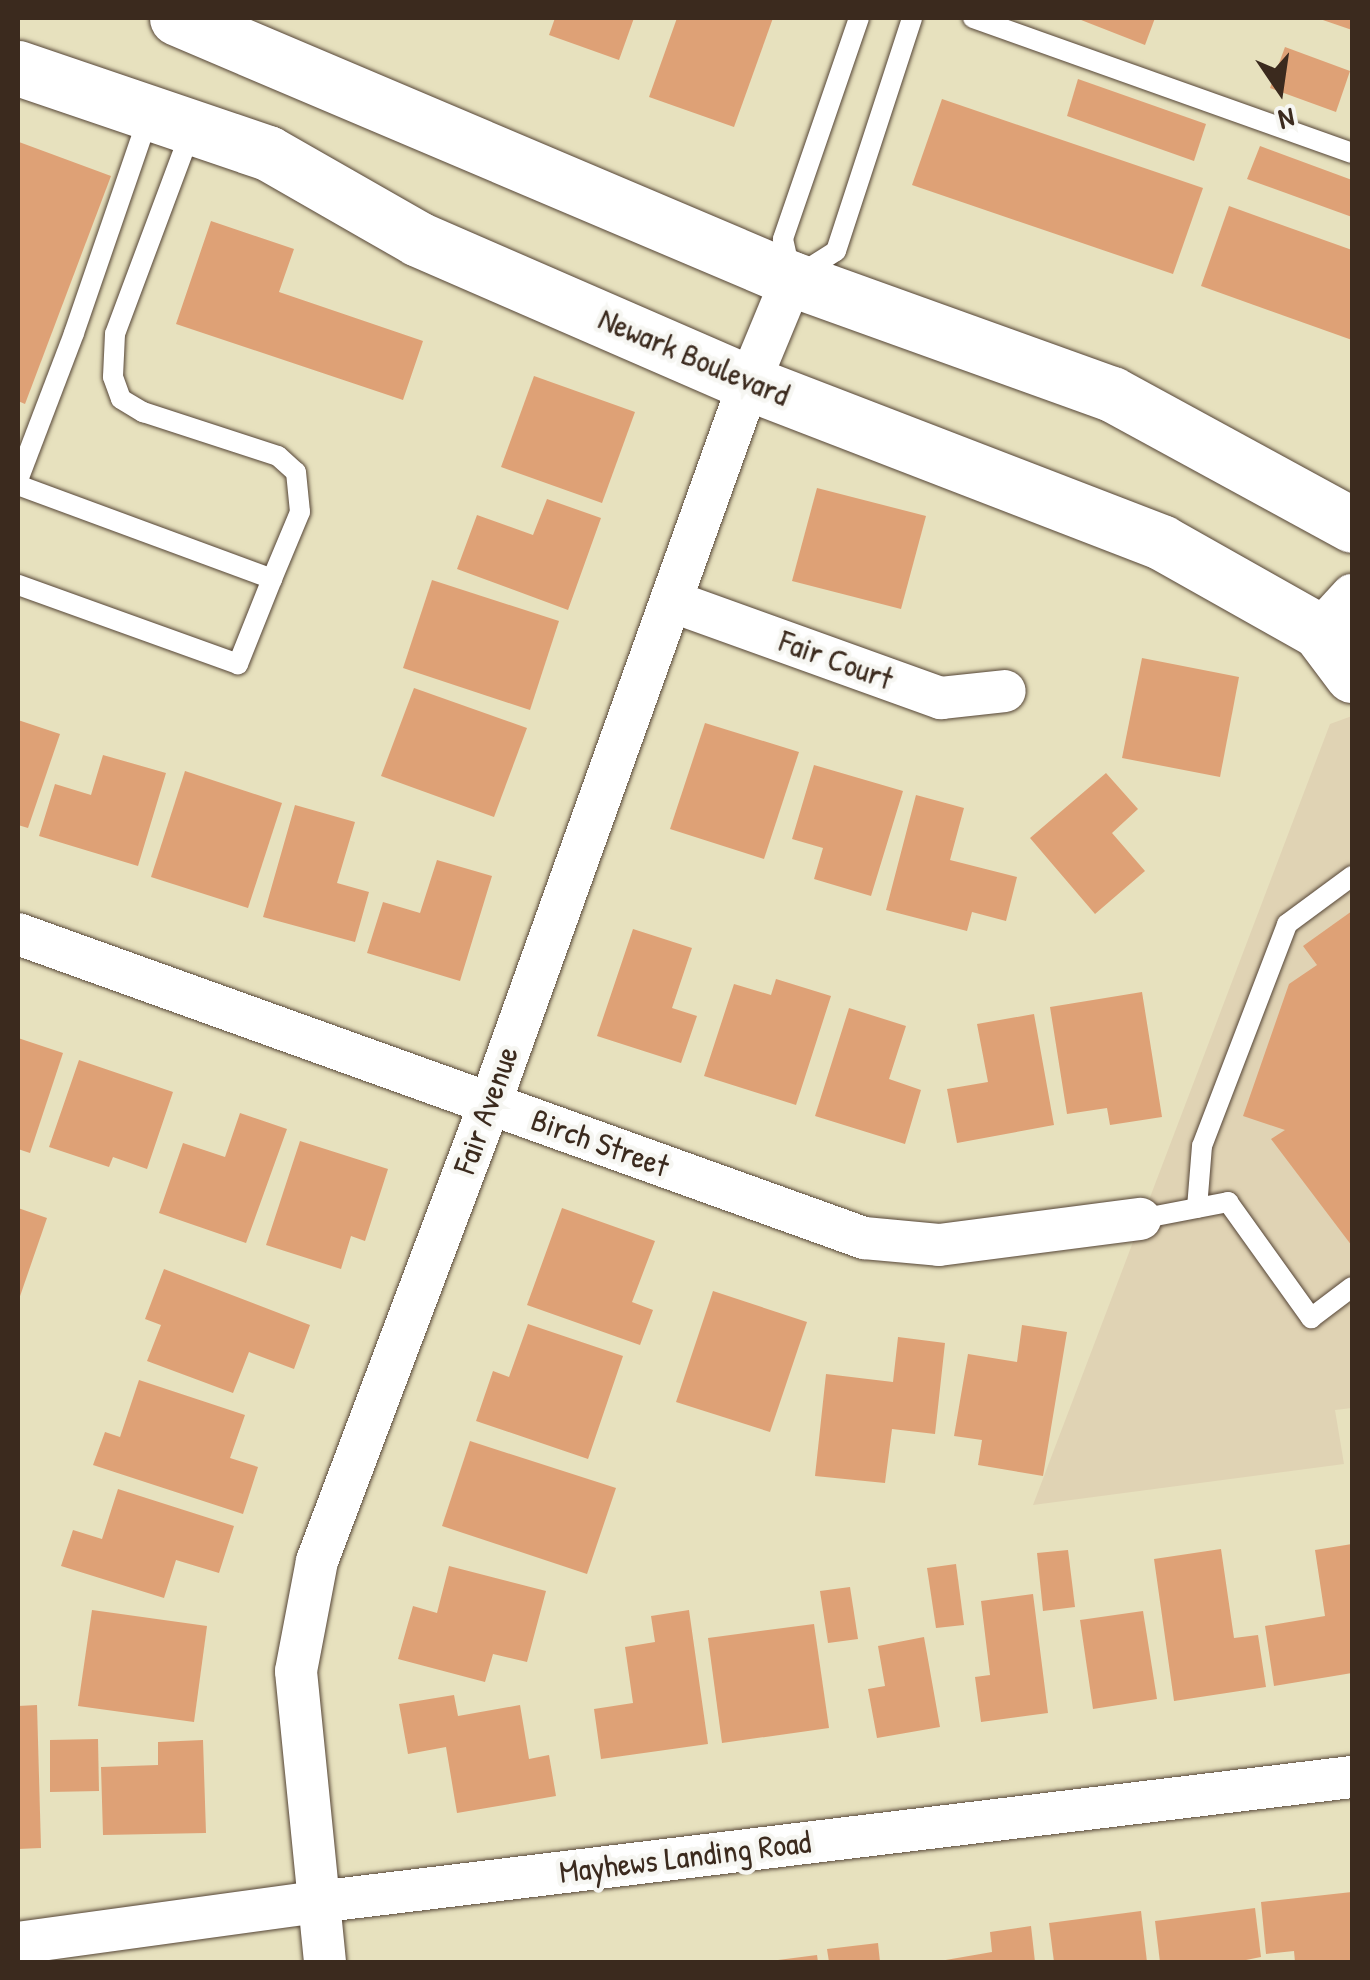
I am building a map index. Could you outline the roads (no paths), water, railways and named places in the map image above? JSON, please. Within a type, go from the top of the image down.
[{"type":"main road","points":[[177,18],[792,279],[1112,394],[1352,525]]},
{"type":"main road","name":"Newark Boulevard","points":[[18,68],[268,153],[418,240],[749,383],[1336,613],[1352,675]]},
{"type":"street","name":"Fair Avenue","points":[[325,1962],[296,1670],[317,1561],[490,1104],[749,383],[792,279]]},
{"type":"street","name":"Fair Court","points":[[670,600],[941,698],[1006,692]]},
{"type":"street","name":"Birch Street","points":[[18,934],[864,1238],[940,1244],[1140,1219]]},
{"type":"street","name":"Mayhews Landing Road","points":[[18,1942],[1352,1777]]},
{"type":"lane","points":[[859,18],[784,239],[792,279],[836,250],[912,18]]},
{"type":"lane","points":[[972,18],[1352,153]]},
{"type":"lane","points":[[171,119],[74,332],[18,482],[272,579]]},
{"type":"lane","points":[[18,585],[238,664],[300,512],[296,472],[278,456],[143,412],[121,398],[113,377],[115,334],[171,119]]},
{"type":"lane","points":[[1197,1208],[1202,1146],[1287,924],[1352,876]]},
{"type":"lane","points":[[1140,1219],[1228,1202],[1311,1318],[1352,1287]]}]
